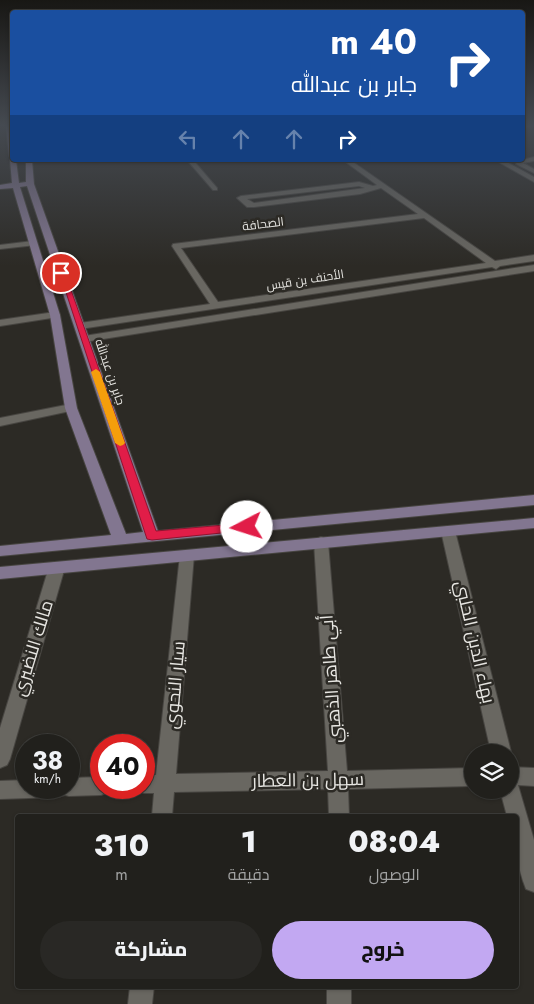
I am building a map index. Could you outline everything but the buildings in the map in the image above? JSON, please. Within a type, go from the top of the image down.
[{"type":"street","points":[[15,173],[33,243],[55,315],[71,408],[120,539]]},
{"type":"street","name":"جابر بن عبدالله","points":[[29,173],[30,181],[152,536]]},
{"type":"street","points":[[201,173],[215,189]]},
{"type":"street","points":[[364,173],[504,273]]},
{"type":"street","points":[[521,173],[534,180]]},
{"type":"street","points":[[0,187],[30,181]]},
{"type":"street","points":[[0,182],[16,183]]},
{"type":"street","points":[[371,188],[359,184],[241,198],[250,205],[360,192],[382,186]]},
{"type":"street","name":"الصحافة","points":[[216,306],[176,246],[424,216]]},
{"type":"street","points":[[0,247],[33,243]]},
{"type":"street","name":"الأحنف بن قيس","points":[[80,326],[534,258]]},
{"type":"street","name":"الأحنف بن قيس","points":[[84,338],[534,268]]},
{"type":"street","points":[[0,323],[55,315]]},
{"type":"street","points":[[0,422],[71,408]]},
{"type":"street","points":[[0,551],[534,500]]},
{"type":"street","points":[[0,573],[534,523]]},
{"type":"street","name":"بهاء الدين الحلبي","points":[[448,531],[499,744]]},
{"type":"street","name":"أبي طاهر الذهبي","points":[[321,542],[338,779],[338,814]]},
{"type":"street","name":"سيار النحوي","points":[[162,814],[188,555]]},
{"type":"street","name":"مالك النضيري","points":[[0,759],[57,567]]},
{"type":"street","points":[[519,776],[534,777]]},
{"type":"street","name":"سهل بن العطار","points":[[155,784],[464,777]]},
{"type":"street","points":[[0,790],[15,789]]},
{"type":"street","points":[[513,799],[517,814]]},
{"type":"street","points":[[519,824],[534,881]]},
{"type":"street","points":[[140,1004],[142,989]]},
{"type":"street","points":[[339,989],[339,1004]]},
{"type":"slow traffic","points":[[96,372],[120,443]]},
{"type":"route","points":[[61,273],[152,536],[247,527]]}]
